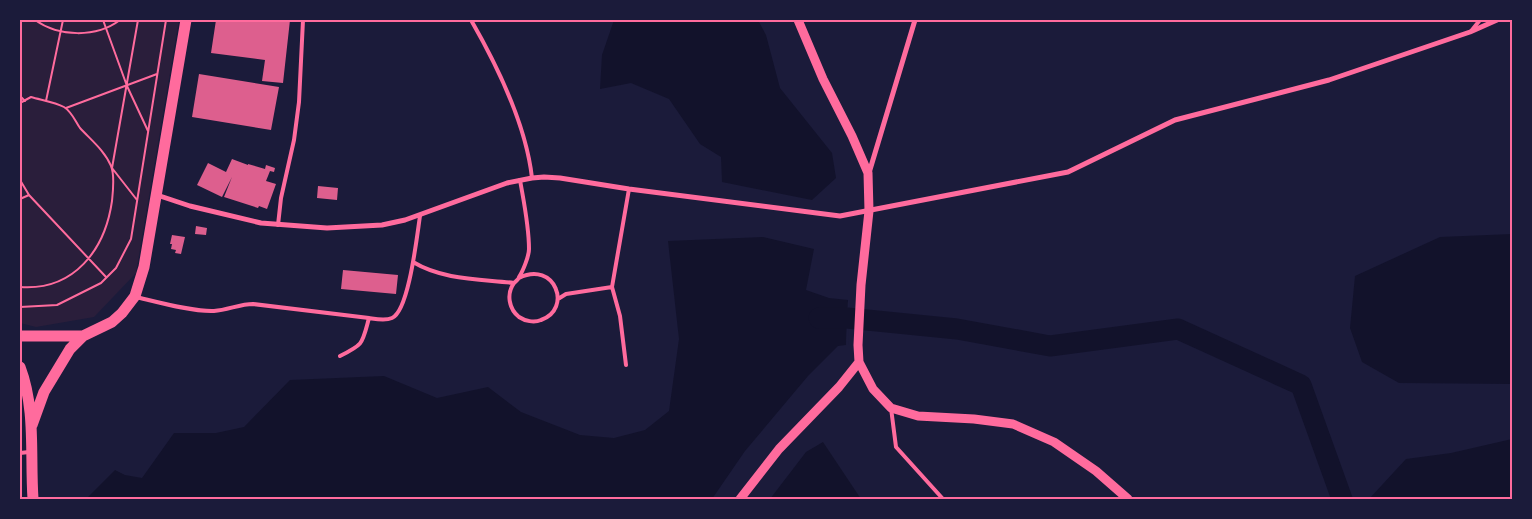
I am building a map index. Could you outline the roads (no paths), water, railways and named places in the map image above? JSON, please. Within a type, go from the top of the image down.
[{"type":"main road","points":[[33,495],[26,453],[32,425],[44,392],[70,349],[83,336],[112,322],[135,296],[144,267],[186,20]]},
{"type":"main road","points":[[20,336],[83,336]]},
{"type":"main road","points":[[20,366],[32,425]]},
{"type":"street","points":[[798,20],[823,79],[852,136],[868,173]]},
{"type":"street","points":[[915,20],[868,173],[869,211],[860,301],[859,362],[873,389],[891,408],[918,416],[974,419],[1014,424],[1054,442],[1096,471],[1128,499]]},
{"type":"street","points":[[156,195],[190,206],[260,223],[327,228],[382,225],[420,216],[507,183],[532,178],[560,178],[629,190],[840,216],[1068,172],[1175,120],[1329,80],[1470,32],[1497,20]]},
{"type":"street","points":[[740,499],[779,449],[839,387],[859,362]]},
{"type":"lane","points":[[278,225],[281,198],[294,140],[299,102],[302,20]]},
{"type":"lane","points":[[471,20],[489,50],[521,128],[532,178]]},
{"type":"lane","points":[[1470,32],[1480,20]]},
{"type":"lane","points":[[519,278],[529,251],[520,180]]},
{"type":"lane","points":[[626,365],[620,316],[612,287],[629,190]]},
{"type":"lane","points":[[135,296],[213,311],[243,304],[253,304],[383,320],[393,318],[403,304],[420,216]]},
{"type":"lane","points":[[412,262],[434,272],[459,278],[514,283]]},
{"type":"lane","points":[[526,274],[542,274],[549,278],[554,284],[558,299],[552,313],[540,321],[525,320],[514,311],[510,304],[509,297],[514,283],[526,274]]},
{"type":"lane","points":[[558,299],[566,294],[612,287]]},
{"type":"lane","points":[[340,356],[358,346],[363,339],[369,318]]},
{"type":"lane","points":[[891,408],[896,447],[943,499]]},
{"type":"waterway","points":[[819,318],[847,318],[957,329],[1050,346],[1178,329],[1301,385],[1342,499]]}]
